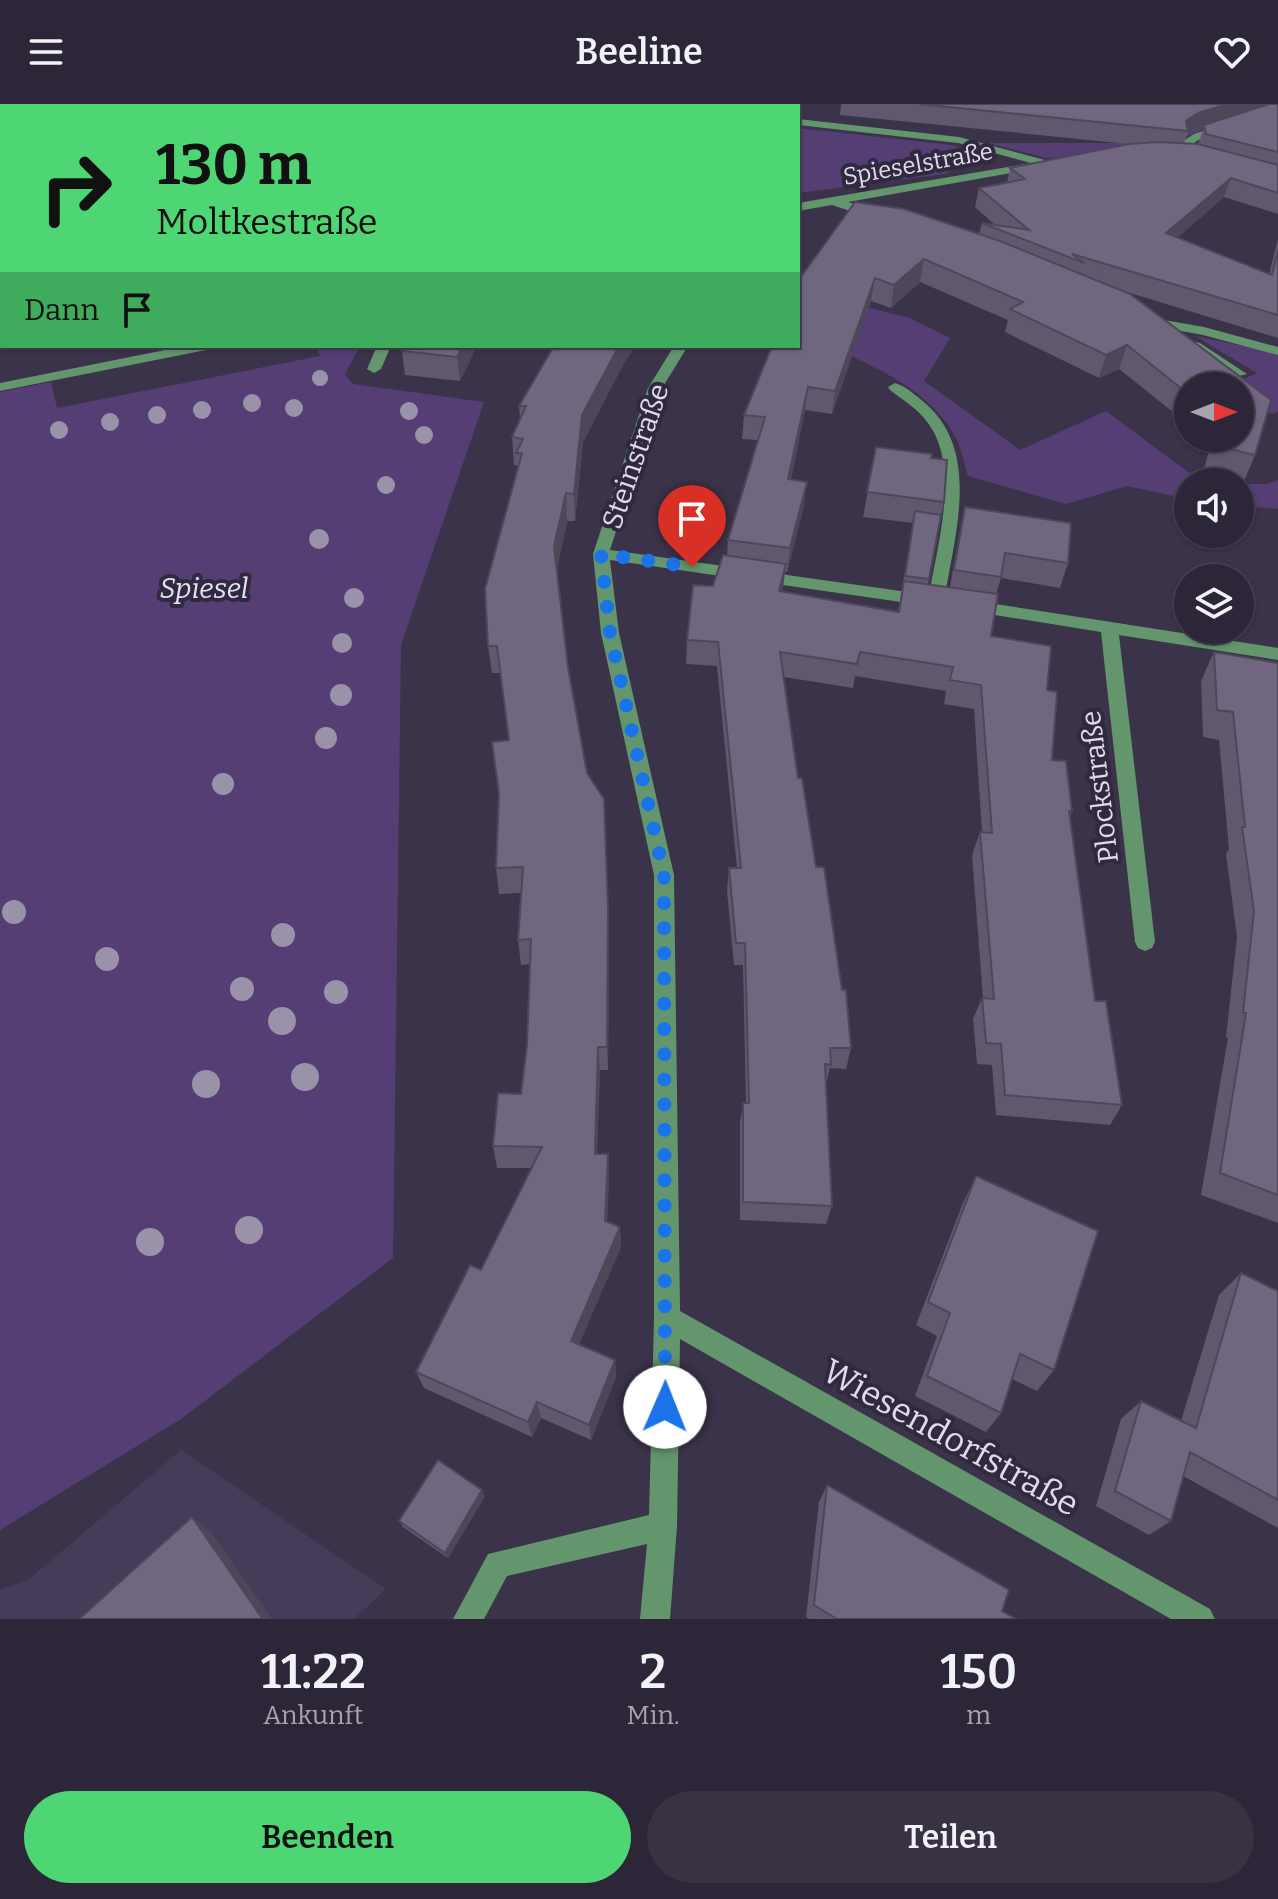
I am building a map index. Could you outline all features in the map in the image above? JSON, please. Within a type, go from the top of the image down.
[{"type":"street","points":[[1192,157],[1189,141],[1198,136],[1278,110]]},
{"type":"street","points":[[800,122],[959,140],[1045,163],[1075,161]]},
{"type":"street","points":[[1178,156],[1207,159]]},
{"type":"street","name":"Spieselstraße","points":[[800,207],[1045,163]]},
{"type":"street","points":[[836,202],[896,222]]},
{"type":"street","points":[[1144,317],[1237,372]]},
{"type":"street","points":[[1158,323],[1204,331],[1278,351]]},
{"type":"street","points":[[0,387],[196,348]]},
{"type":"street","points":[[374,369],[383,348]]},
{"type":"street","name":"Steinstraße","points":[[655,1619],[663,1526],[667,1318],[664,875],[610,633],[601,554],[655,388],[680,348]]},
{"type":"street","points":[[895,387],[921,407],[937,425],[954,475],[936,601]]},
{"type":"street","points":[[601,554],[1109,626],[1278,654]]},
{"type":"street","name":"Plockstraße","points":[[1109,626],[1145,942]]},
{"type":"street","name":"Wiesendorfstraße","points":[[667,1318],[1200,1619]]},
{"type":"street","points":[[468,1619],[498,1564],[663,1526]]},
{"type":"shaded area","points":[[181,1450],[386,1589],[354,1619],[0,1619],[0,1590],[28,1580]]},
{"type":"green space","points":[[1196,127],[1210,127],[1150,152],[1046,158],[988,143],[1121,143]]},
{"type":"green space","points":[[800,128],[952,145],[969,151],[972,159],[945,174],[800,193]]},
{"type":"green space","points":[[861,306],[907,317],[950,338],[924,381],[1020,450],[1106,411],[1183,468],[1174,468],[1174,496],[1127,486],[1066,504],[968,476],[957,440],[934,408],[902,383],[830,346]]},
{"type":"green space","points":[[1195,336],[1278,353],[1278,412],[1271,414],[1254,401],[1254,374],[1257,373]]},
{"type":"green space","name":"Spiesel","points":[[317,348],[359,348],[345,374],[353,384],[484,402],[401,645],[393,1258],[181,1419],[0,1530],[0,392],[51,382],[57,408],[320,356]]},
{"type":"green space","points":[[1278,480],[1278,509],[1254,507],[1254,484]]},
{"type":"building","points":[[919,104],[1228,104],[1198,113],[1186,121],[1188,131]]},
{"type":"building","points":[[1269,104],[1278,104],[1278,152],[1206,134],[1204,125]]},
{"type":"building","points":[[1129,144],[1198,144],[1278,165],[1278,193],[1231,178],[1166,233],[1272,275],[1278,250],[1278,315],[1072,254],[1084,263],[982,223],[1029,230],[979,188],[1025,179],[1010,168]]},
{"type":"building","points":[[855,202],[904,209],[1000,241],[1130,294],[1234,372],[1174,372],[1174,383],[1127,345],[1106,355],[1010,309],[1023,302],[924,259],[894,285],[875,278],[835,391],[808,387],[788,479],[807,482],[790,548],[728,540],[765,417],[744,415],[771,348],[800,348],[800,278]]},
{"type":"building","points":[[403,348],[462,348],[457,357],[402,351]]},
{"type":"building","points":[[553,348],[618,348],[582,415],[574,494],[566,493],[554,546],[568,667],[587,773],[604,799],[608,908],[607,1047],[598,1047],[595,1154],[608,1154],[605,1221],[620,1227],[571,1341],[615,1360],[589,1425],[537,1402],[528,1422],[416,1372],[470,1265],[481,1270],[542,1147],[493,1146],[498,1093],[521,1094],[527,1045],[531,939],[518,940],[523,867],[496,868],[499,794],[492,742],[509,740],[497,646],[488,646],[485,589],[522,453],[516,453],[523,439],[512,437],[526,406],[519,406]]},
{"type":"building","points":[[1254,387],[1271,400],[1255,455],[1242,452],[1254,452]]},
{"type":"building","points":[[876,447],[932,454],[931,458],[947,460],[944,502],[867,492]]},
{"type":"building","points":[[965,507],[1071,523],[1068,563],[1005,553],[1001,577],[954,570]]},
{"type":"building","points":[[915,511],[941,515],[929,579],[905,576]]},
{"type":"building","points":[[723,555],[786,564],[779,591],[899,612],[904,581],[998,594],[991,636],[1051,646],[1047,690],[1057,692],[1052,760],[1066,761],[1072,811],[1069,811],[1095,1001],[1106,1001],[1122,1105],[1005,1095],[1001,1044],[986,1043],[982,998],[994,999],[980,832],[992,833],[981,685],[950,680],[953,667],[860,652],[857,664],[780,652],[798,778],[802,778],[816,867],[824,867],[842,990],[846,990],[851,1048],[830,1048],[831,1065],[825,1064],[832,1206],[743,1202],[743,1103],[749,1103],[745,943],[736,943],[729,868],[741,868],[718,642],[687,640],[693,585],[713,586]]},
{"type":"building","points":[[1214,652],[1278,663],[1278,1195],[1220,1173],[1246,1013],[1243,1013],[1254,911],[1242,827],[1245,827],[1233,712],[1217,710]]},
{"type":"building","points":[[976,1176],[1098,1231],[1054,1370],[1020,1354],[1001,1413],[927,1376],[950,1313],[928,1302]]},
{"type":"building","points":[[1241,1273],[1278,1291],[1278,1500],[1190,1452],[1171,1521],[1115,1491],[1141,1401],[1196,1428]]},
{"type":"building","points":[[438,1460],[482,1490],[445,1553],[399,1521]]},
{"type":"building","points":[[827,1485],[1009,1590],[1002,1611],[1016,1619],[837,1619],[814,1605]]},
{"type":"building","points":[[192,1517],[262,1618],[79,1619]]},
{"type":"route","points":[[665,1407],[664,875],[610,633],[601,554],[692,567]]}]
